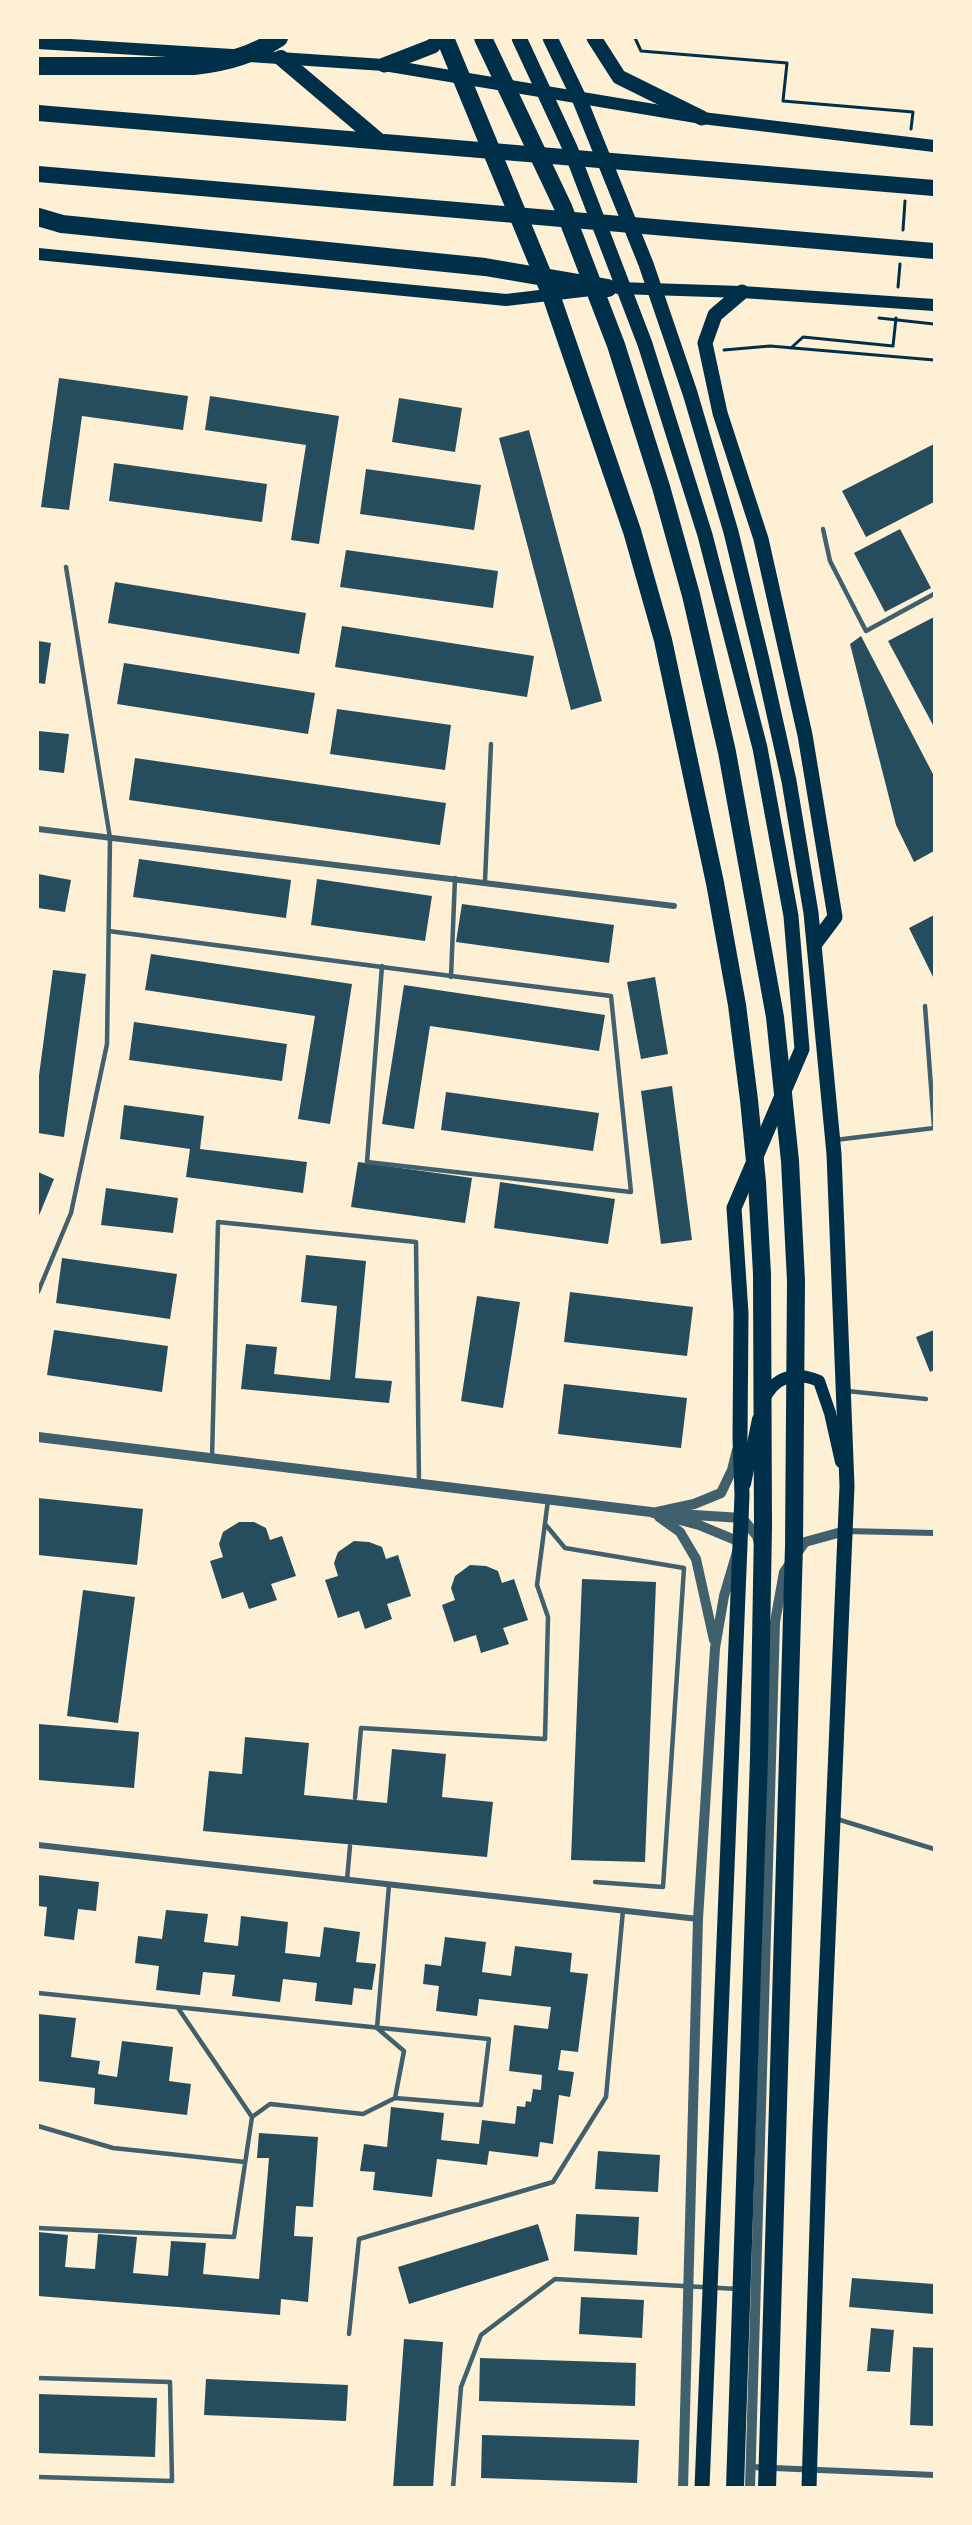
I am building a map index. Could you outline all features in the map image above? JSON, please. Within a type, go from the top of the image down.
[{"type":"highway","points":[[38,66],[195,66],[241,57],[279,38]]},
{"type":"highway","points":[[445,38],[551,295],[632,531],[663,640],[716,883],[749,1100],[757,1182],[762,1274],[764,1527],[759,1769],[735,2487]]},
{"type":"highway","points":[[483,38],[563,207],[616,345],[661,488],[691,595],[727,752],[775,1017],[790,1161],[796,1281],[794,1546],[767,2487]]},
{"type":"highway","points":[[280,58],[378,140]]},
{"type":"highway","points":[[38,74],[86,67]]},
{"type":"highway","points":[[38,113],[934,188]]},
{"type":"highway","points":[[38,174],[934,251]]},
{"type":"highway","points":[[38,217],[62,224],[485,267],[608,288]]},
{"type":"main road","points":[[384,65],[433,46],[438,38]]},
{"type":"main road","points":[[519,38],[570,148],[641,333],[701,524],[760,748],[791,916],[802,1049],[734,1208],[741,1313],[742,1518],[702,2487]]},
{"type":"main road","points":[[550,38],[579,98],[646,264],[690,393],[731,532],[762,660],[789,781],[811,914],[832,1140],[847,1486],[820,2129],[809,2487]]},
{"type":"main road","points":[[594,38],[619,77],[702,118]]},
{"type":"main road","points":[[38,43],[384,65],[702,118],[934,146]]},
{"type":"main road","points":[[38,254],[506,300],[608,288],[742,292],[934,304]]},
{"type":"main road","points":[[742,292],[715,315],[705,343],[720,412],[761,539],[805,735],[835,917],[814,945]]},
{"type":"main road","points":[[742,1495],[754,1432],[767,1392],[782,1379],[802,1374],[819,1381],[824,1392],[847,1486]]},
{"type":"street","points":[[38,829],[484,881],[674,906]]},
{"type":"street","points":[[38,1437],[654,1513],[742,1518],[757,1536],[768,1573],[775,1622]]},
{"type":"street","points":[[654,1513],[694,1504],[721,1493],[732,1470],[740,1438]]},
{"type":"street","points":[[654,1513],[699,1525],[740,1542],[724,1596],[715,1648],[698,1919],[684,2487]]},
{"type":"street","points":[[654,1513],[680,1532],[696,1559],[715,1648]]},
{"type":"street","points":[[750,2487],[775,1622],[784,1572],[805,1542],[845,1531],[934,1533]]},
{"type":"street","points":[[38,1845],[698,1919]]},
{"type":"street","points":[[751,2467],[934,2475]]},
{"type":"lane","points":[[823,529],[830,561],[866,631],[934,594]]},
{"type":"lane","points":[[38,1292],[71,1213],[106,1044],[110,838],[66,567]]},
{"type":"lane","points":[[484,881],[491,744]]},
{"type":"lane","points":[[451,976],[455,879]]},
{"type":"lane","points":[[109,931],[382,966],[451,976],[611,996],[631,1192],[368,1162],[382,966]]},
{"type":"lane","points":[[832,1140],[934,1128],[925,1006]]},
{"type":"lane","points":[[212,1458],[218,1222],[416,1242],[419,1484]]},
{"type":"lane","points":[[844,1391],[926,1399]]},
{"type":"lane","points":[[355,1798],[361,1728],[544,1739],[548,1617],[537,1585],[548,1500]]},
{"type":"lane","points":[[545,1524],[566,1548],[684,1568],[663,1887],[595,1882]]},
{"type":"lane","points":[[834,1818],[934,1849]]},
{"type":"lane","points":[[347,1880],[350,1846]]},
{"type":"lane","points":[[377,2028],[389,1885]]},
{"type":"lane","points":[[349,2334],[359,2239],[554,2182],[606,2097],[623,1910]]},
{"type":"lane","points":[[38,1993],[489,2039],[481,2105],[395,2098],[363,2114],[270,2104],[252,2117]]},
{"type":"lane","points":[[38,2228],[234,2237],[252,2117],[178,2008]]},
{"type":"lane","points":[[377,2028],[404,2051],[395,2098]]},
{"type":"lane","points":[[38,2126],[113,2148],[245,2162]]},
{"type":"lane","points":[[453,2487],[461,2387],[481,2335],[555,2279],[756,2290]]},
{"type":"lane","points":[[38,2378],[170,2382],[172,2481],[38,2477]]},
{"type":"lane","points":[[100,2479],[100,2487]]},
{"type":"path","points":[[634,38],[642,51],[788,63],[783,101],[913,112]]},
{"type":"path","points":[[791,348],[803,337],[893,346]]},
{"type":"path","points":[[707,352],[770,346],[934,360]]},
{"type":"building","points":[[59,378],[188,396],[183,430],[82,416],[69,510],[41,507]]},
{"type":"building","points":[[210,396],[339,416],[319,544],[291,540],[306,445],[205,430]]},
{"type":"building","points":[[399,398],[462,408],[455,452],[392,442]]},
{"type":"building","points":[[529,430],[602,701],[571,710],[499,438]]},
{"type":"building","points":[[934,444],[934,502],[866,537],[842,491]]},
{"type":"building","points":[[114,463],[267,484],[262,522],[109,501]]},
{"type":"building","points":[[366,469],[481,485],[474,530],[360,514]]},
{"type":"building","points":[[900,529],[931,588],[885,612],[854,553]]},
{"type":"building","points":[[346,550],[498,571],[493,608],[340,587]]},
{"type":"building","points":[[115,582],[306,613],[299,654],[108,623]]},
{"type":"building","points":[[934,617],[934,727],[888,641]]},
{"type":"building","points":[[342,626],[534,656],[527,697],[335,667]]},
{"type":"building","points":[[861,636],[934,776],[934,851],[914,862],[896,825],[850,644]]},
{"type":"building","points":[[38,641],[51,643],[45,684],[38,683]]},
{"type":"building","points":[[124,663],[315,693],[308,734],[117,704]]},
{"type":"building","points":[[337,709],[451,725],[445,770],[330,754]]},
{"type":"building","points":[[38,731],[69,734],[64,773],[38,770]]},
{"type":"building","points":[[135,758],[446,803],[440,845],[129,800]]},
{"type":"building","points":[[139,859],[291,880],[286,918],[133,897]]},
{"type":"building","points":[[38,874],[71,880],[65,912],[38,908]]},
{"type":"building","points":[[317,879],[432,896],[425,941],[311,925]]},
{"type":"building","points":[[462,904],[614,925],[609,963],[456,942]]},
{"type":"building","points":[[934,915],[934,979],[909,928]]},
{"type":"building","points":[[151,954],[352,984],[330,1124],[298,1119],[315,1016],[145,990]]},
{"type":"building","points":[[53,970],[86,974],[64,1137],[38,1133],[38,1083]]},
{"type":"building","points":[[655,977],[668,1054],[641,1059],[627,982]]},
{"type":"building","points":[[404,985],[605,1015],[599,1051],[430,1026],[414,1129],[382,1124]]},
{"type":"building","points":[[134,1022],[287,1044],[282,1081],[129,1060]]},
{"type":"building","points":[[672,1086],[692,1240],[661,1244],[641,1091]]},
{"type":"building","points":[[446,1092],[599,1113],[593,1151],[441,1130]]},
{"type":"building","points":[[124,1105],[204,1116],[200,1149],[307,1162],[303,1193],[186,1177],[190,1149],[120,1139]]},
{"type":"building","points":[[358,1162],[472,1178],[465,1223],[351,1207]]},
{"type":"building","points":[[38,1172],[54,1179],[38,1218]]},
{"type":"building","points":[[500,1182],[615,1199],[608,1244],[494,1228]]},
{"type":"building","points":[[106,1188],[178,1198],[173,1233],[101,1225]]},
{"type":"building","points":[[306,1255],[366,1261],[355,1378],[392,1381],[389,1403],[241,1389],[246,1344],[277,1347],[274,1374],[330,1380],[337,1306],[301,1302]]},
{"type":"building","points":[[62,1258],[177,1274],[170,1319],[56,1303]]},
{"type":"building","points":[[570,1292],[693,1307],[687,1356],[564,1342]]},
{"type":"building","points":[[477,1296],[520,1302],[503,1408],[461,1401]]},
{"type":"building","points":[[54,1330],[168,1346],[162,1392],[47,1375]]},
{"type":"building","points":[[934,1330],[934,1370],[930,1372],[916,1337]]},
{"type":"building","points":[[564,1384],[687,1398],[681,1448],[558,1434]]},
{"type":"building","points":[[38,1498],[143,1509],[137,1565],[38,1555]]},
{"type":"building","points":[[239,1522],[254,1522],[266,1528],[270,1540],[282,1536],[296,1576],[271,1584],[277,1600],[249,1609],[243,1592],[222,1599],[210,1561],[223,1557],[219,1544],[223,1532]]},
{"type":"building","points":[[354,1541],[369,1542],[382,1547],[386,1559],[398,1555],[411,1596],[387,1604],[392,1619],[365,1629],[359,1611],[338,1618],[325,1580],[338,1576],[334,1563],[338,1552]]},
{"type":"building","points":[[470,1565],[486,1566],[498,1571],[502,1583],[514,1579],[528,1620],[503,1628],[509,1644],[481,1653],[476,1635],[454,1642],[442,1605],[455,1600],[451,1588],[455,1576]]},
{"type":"building","points":[[582,1579],[656,1582],[645,1862],[571,1860]]},
{"type":"building","points":[[83,1590],[135,1597],[118,1723],[67,1716]]},
{"type":"building","points":[[38,1724],[139,1732],[134,1788],[38,1780]]},
{"type":"building","points":[[245,1737],[309,1743],[304,1795],[387,1803],[392,1749],[446,1754],[442,1797],[493,1802],[487,1857],[203,1831],[209,1771],[242,1774]]},
{"type":"building","points":[[38,1875],[99,1882],[96,1911],[78,1909],[74,1940],[44,1936],[47,1907],[38,1906]]},
{"type":"building","points":[[166,1910],[208,1914],[204,1942],[238,1946],[241,1916],[288,1922],[285,1953],[320,1957],[324,1927],[360,1932],[356,1962],[376,1964],[372,1990],[354,1988],[352,2005],[315,2001],[317,1983],[283,1979],[280,2002],[232,1996],[235,1975],[203,1972],[200,1995],[156,1990],[159,1966],[135,1963],[138,1936],[162,1939]]},
{"type":"building","points":[[445,1937],[486,1942],[482,1972],[511,1976],[515,1946],[572,1953],[570,1972],[588,1974],[578,2052],[561,2050],[558,2070],[574,2072],[570,2097],[559,2095],[553,2144],[540,2142],[538,2157],[489,2151],[487,2165],[437,2159],[432,2197],[373,2190],[375,2172],[360,2171],[364,2144],[387,2147],[391,2107],[444,2113],[441,2140],[479,2144],[482,2120],[515,2124],[517,2106],[525,2107],[526,2101],[531,2102],[533,2089],[541,2090],[542,2075],[509,2071],[514,2025],[548,2029],[551,2007],[479,1999],[477,2016],[436,2011],[439,1986],[423,1984],[425,1964],[441,1966]]},
{"type":"building","points":[[38,2014],[76,2018],[71,2057],[100,2061],[98,2074],[117,2077],[122,2041],[173,2047],[169,2081],[191,2084],[187,2115],[94,2104],[95,2088],[38,2081]]},
{"type":"building","points":[[259,2133],[318,2137],[313,2207],[296,2206],[294,2236],[313,2237],[308,2302],[281,2299],[280,2315],[38,2296],[38,2232],[68,2235],[65,2267],[95,2269],[98,2234],[137,2237],[133,2273],[168,2276],[171,2241],[206,2243],[203,2274],[259,2279],[269,2158],[257,2158]]},
{"type":"building","points":[[598,2151],[660,2155],[658,2192],[595,2189]]},
{"type":"building","points":[[576,2214],[639,2217],[637,2255],[574,2251]]},
{"type":"building","points":[[538,2224],[549,2260],[409,2304],[398,2267]]},
{"type":"building","points":[[852,2278],[934,2284],[934,2314],[849,2307]]},
{"type":"building","points":[[581,2297],[644,2300],[642,2338],[579,2334]]},
{"type":"building","points":[[871,2328],[894,2330],[890,2372],[867,2371]]},
{"type":"building","points":[[404,2339],[443,2342],[433,2488],[393,2488]]},
{"type":"building","points":[[913,2347],[934,2348],[934,2426],[910,2425]]},
{"type":"building","points":[[480,2358],[636,2363],[635,2406],[479,2401]]},
{"type":"building","points":[[206,2379],[348,2385],[346,2421],[204,2415]]},
{"type":"building","points":[[38,2394],[157,2398],[155,2457],[38,2453]]},
{"type":"building","points":[[482,2435],[639,2440],[637,2483],[481,2478]]}]
